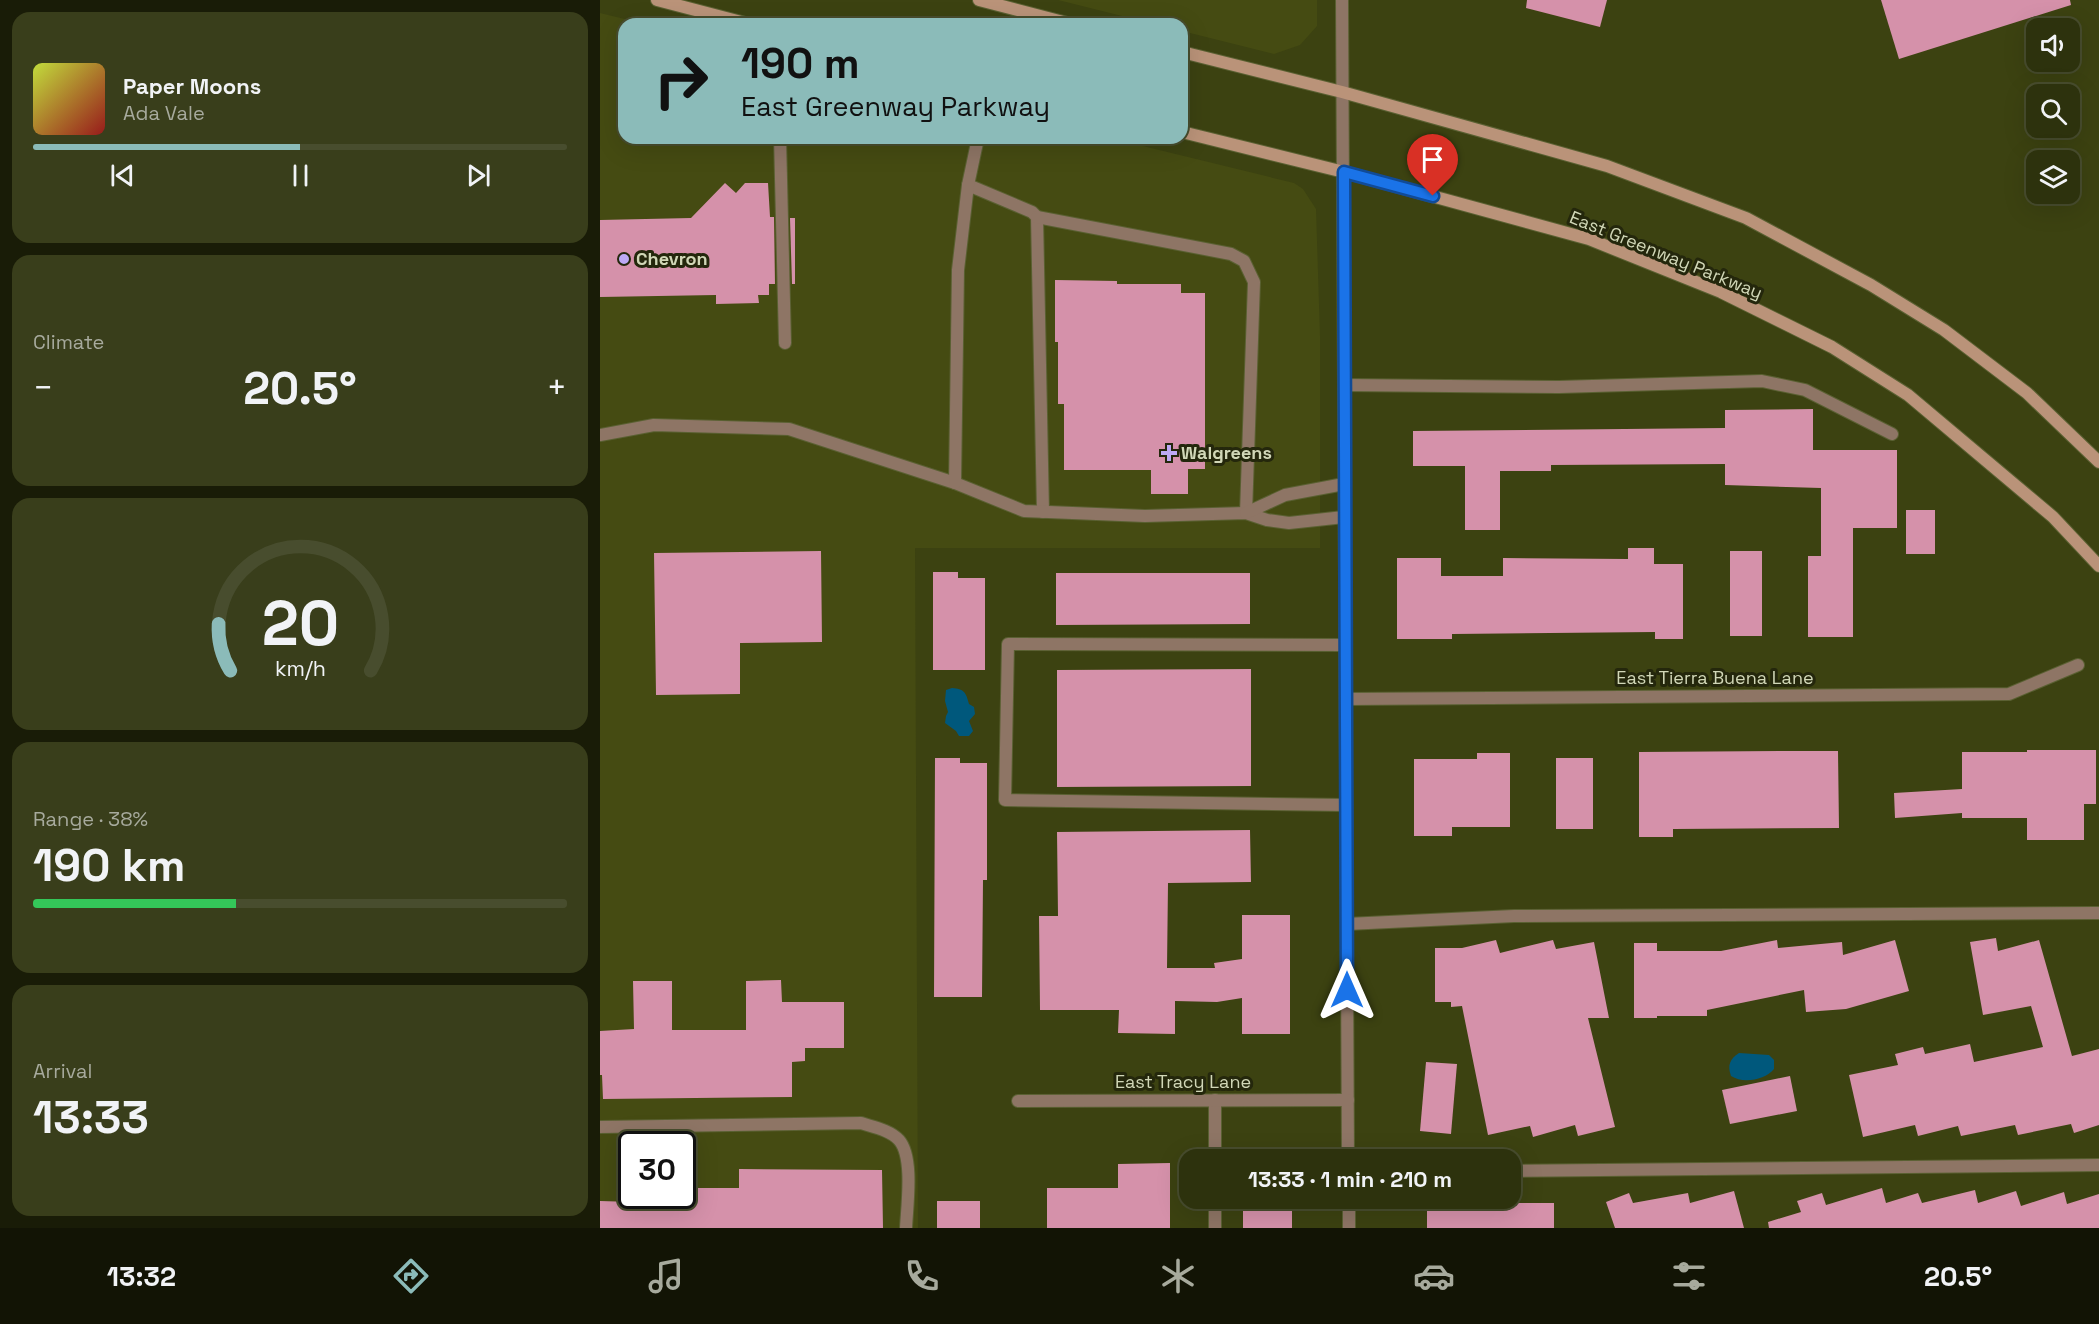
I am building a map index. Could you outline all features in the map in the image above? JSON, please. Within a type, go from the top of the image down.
[{"type":"main road","points":[[657,0],[726,18]]},
{"type":"main road","points":[[979,0],[1048,18]]},
{"type":"main road","points":[[1188,54],[1342,92],[1607,166],[1746,218],[1871,285],[1944,330],[2027,393],[2099,462]]},
{"type":"main road","name":"East Greenway Parkway","points":[[1188,133],[1344,172],[1589,239],[1721,292],[1832,347],[1908,395],[2053,517],[2099,566]]},
{"type":"street","points":[[1342,0],[1348,1149]]},
{"type":"street","points":[[780,144],[785,343]]},
{"type":"street","points":[[955,483],[958,270],[968,185],[977,144]]},
{"type":"street","points":[[968,185],[1032,212],[1037,217],[1231,254],[1244,261],[1254,282],[1246,513]]},
{"type":"street","points":[[1037,217],[1043,512]]},
{"type":"street","points":[[1344,386],[1559,387],[1762,381],[1805,390],[1892,434]]},
{"type":"street","points":[[600,435],[654,425],[789,429],[955,483],[1024,511],[1145,516],[1246,513],[1267,520],[1289,523],[1344,517]]},
{"type":"street","points":[[1246,513],[1285,495],[1344,484]]},
{"type":"street","points":[[1345,645],[1008,644],[1005,800],[1346,805]]},
{"type":"street","name":"East Tierra Buena Lane","points":[[1346,699],[2009,694],[2078,665]]},
{"type":"street","points":[[1347,924],[1514,916],[2099,914]]},
{"type":"street","points":[[1215,1100],[1215,1149]]},
{"type":"street","name":"East Tracy Lane","points":[[1018,1101],[1348,1100]]},
{"type":"street","points":[[600,1127],[861,1123],[881,1129],[899,1141],[907,1161],[906,1228]]},
{"type":"street","points":[[1521,1171],[2099,1165]]},
{"type":"street","points":[[1215,1209],[1215,1228]]},
{"type":"street","points":[[1349,1209],[1349,1228]]},
{"type":"shaded area","points":[[1058,0],[1317,0],[1317,26],[1300,45],[1274,54],[1188,32],[1188,18],[1130,18]]},
{"type":"shaded area","points":[[600,13],[620,18],[618,18],[618,144],[1135,144],[1294,183],[1303,189],[1316,209],[1320,336],[1320,548],[915,548],[918,1228],[600,1228]]},
{"type":"water","points":[[952,688],[964,692],[969,704],[974,707],[975,714],[969,721],[973,731],[969,736],[959,736],[945,723],[948,712],[945,701],[946,690]]},
{"type":"water","points":[[1739,1053],[1769,1055],[1774,1060],[1774,1069],[1754,1080],[1742,1080],[1731,1076],[1729,1065]]},
{"type":"building","points":[[1527,0],[1607,0],[1600,27],[1526,8]]},
{"type":"building","points":[[1881,0],[2070,0],[2071,5],[1899,59]]},
{"type":"building","points":[[725,183],[736,193],[745,183],[768,183],[770,217],[774,217],[775,284],[769,284],[769,295],[758,295],[759,303],[716,304],[716,295],[600,297],[600,220],[691,218]]},
{"type":"building","points":[[790,218],[795,218],[795,284],[792,284]]},
{"type":"building","name":"Walgreens","points":[[1055,280],[1117,281],[1117,284],[1181,284],[1181,293],[1205,293],[1205,469],[1188,469],[1188,494],[1151,494],[1151,470],[1064,470],[1064,404],[1058,404]]},
{"type":"building","points":[[1813,409],[1813,450],[1897,450],[1897,528],[1853,528],[1853,637],[1808,637],[1808,556],[1821,556],[1821,488],[1725,485],[1725,464],[1551,465],[1551,471],[1500,471],[1500,530],[1465,530],[1465,466],[1413,466],[1413,431],[1725,428],[1725,410]]},
{"type":"building","points":[[1906,510],[1935,510],[1935,554],[1906,554]]},
{"type":"building","points":[[1628,548],[1654,548],[1654,564],[1683,564],[1683,639],[1655,639],[1655,632],[1452,634],[1452,639],[1397,639],[1397,558],[1441,558],[1441,576],[1503,576],[1503,558],[1628,559]]},
{"type":"building","points":[[821,551],[822,642],[740,643],[740,694],[656,695],[654,553]]},
{"type":"building","points":[[1730,551],[1762,551],[1762,636],[1730,636]]},
{"type":"building","points":[[933,572],[958,572],[958,578],[985,578],[985,670],[933,670]]},
{"type":"building","points":[[1056,573],[1250,573],[1250,624],[1056,625]]},
{"type":"building","points":[[1251,669],[1251,786],[1057,787],[1057,670]]},
{"type":"building","points":[[2027,750],[2096,750],[2096,804],[2084,804],[2084,840],[2027,840],[2027,818],[1962,818],[1962,813],[1895,818],[1894,793],[1962,789],[1962,752],[2027,752]]},
{"type":"building","points":[[1838,751],[1839,828],[1673,829],[1673,837],[1639,837],[1639,752]]},
{"type":"building","points":[[1477,753],[1510,753],[1510,827],[1452,827],[1452,836],[1414,836],[1414,759],[1477,759]]},
{"type":"building","points":[[935,758],[960,758],[960,763],[987,763],[987,880],[983,880],[982,997],[934,997]]},
{"type":"building","points":[[1556,758],[1593,758],[1593,829],[1556,829]]},
{"type":"building","points":[[1250,830],[1251,882],[1168,883],[1167,968],[1215,968],[1214,963],[1242,959],[1242,915],[1290,915],[1290,1034],[1242,1034],[1242,998],[1217,1002],[1175,1001],[1175,1034],[1118,1033],[1119,1010],[1040,1010],[1039,916],[1058,916],[1057,832]]},
{"type":"building","points":[[1996,938],[1998,951],[2039,940],[2072,1056],[2099,1049],[2099,1125],[2074,1133],[2071,1124],[2018,1135],[2015,1125],[1961,1136],[1958,1126],[1918,1136],[1915,1125],[1863,1137],[1849,1075],[1898,1065],[1895,1054],[1923,1047],[1925,1054],[1970,1044],[1974,1062],[2043,1047],[2031,1006],[1983,1015],[1970,942]]},
{"type":"building","points":[[1496,940],[1500,953],[1553,940],[1556,949],[1594,942],[1609,1018],[1588,1018],[1615,1127],[1578,1136],[1575,1125],[1533,1137],[1530,1126],[1488,1135],[1462,1006],[1451,1007],[1451,1002],[1435,1002],[1435,948],[1462,948]]},
{"type":"building","points":[[1777,940],[1778,948],[1842,942],[1843,955],[1895,940],[1909,991],[1846,1009],[1806,1012],[1804,990],[1707,1010],[1707,1016],[1634,1018],[1634,943],[1657,943],[1657,951],[1721,951]]},
{"type":"building","points":[[781,980],[782,1002],[844,1002],[844,1048],[805,1048],[805,1061],[792,1062],[792,1097],[603,1099],[602,1075],[600,1075],[600,1031],[634,1029],[633,981],[672,981],[672,1030],[746,1030],[746,981]]},
{"type":"building","points":[[1426,1062],[1457,1064],[1451,1134],[1420,1131]]},
{"type":"building","points":[[1790,1076],[1797,1111],[1730,1124],[1722,1090]]},
{"type":"building","points":[[1170,1163],[1170,1228],[1047,1228],[1047,1188],[1118,1188],[1118,1164]]},
{"type":"building","points":[[739,1169],[882,1170],[883,1228],[600,1228],[600,1201],[618,1202],[618,1209],[696,1209],[696,1188],[739,1188]]},
{"type":"building","points":[[1882,1188],[1886,1203],[1918,1193],[1922,1203],[1975,1190],[1978,1203],[2016,1191],[2021,1206],[2064,1192],[2067,1204],[2099,1194],[2099,1228],[1769,1228],[1768,1222],[1801,1212],[1797,1201],[1822,1193],[1826,1205]]},
{"type":"building","points":[[1734,1191],[1744,1228],[1615,1228],[1606,1202],[1629,1193],[1633,1203],[1688,1193],[1690,1203]]},
{"type":"building","points":[[937,1201],[980,1201],[980,1228],[937,1228]]},
{"type":"building","points":[[1521,1203],[1554,1203],[1554,1228],[1427,1228],[1427,1209],[1521,1209]]},
{"type":"building","points":[[1243,1209],[1292,1209],[1292,1228],[1243,1228]]},
{"type":"place","name":"Chevron","points":[[624,259]]},
{"type":"place","name":"Walgreens","points":[[1169,453]]},
{"type":"route","points":[[1347,990],[1344,172],[1433,196]]}]
